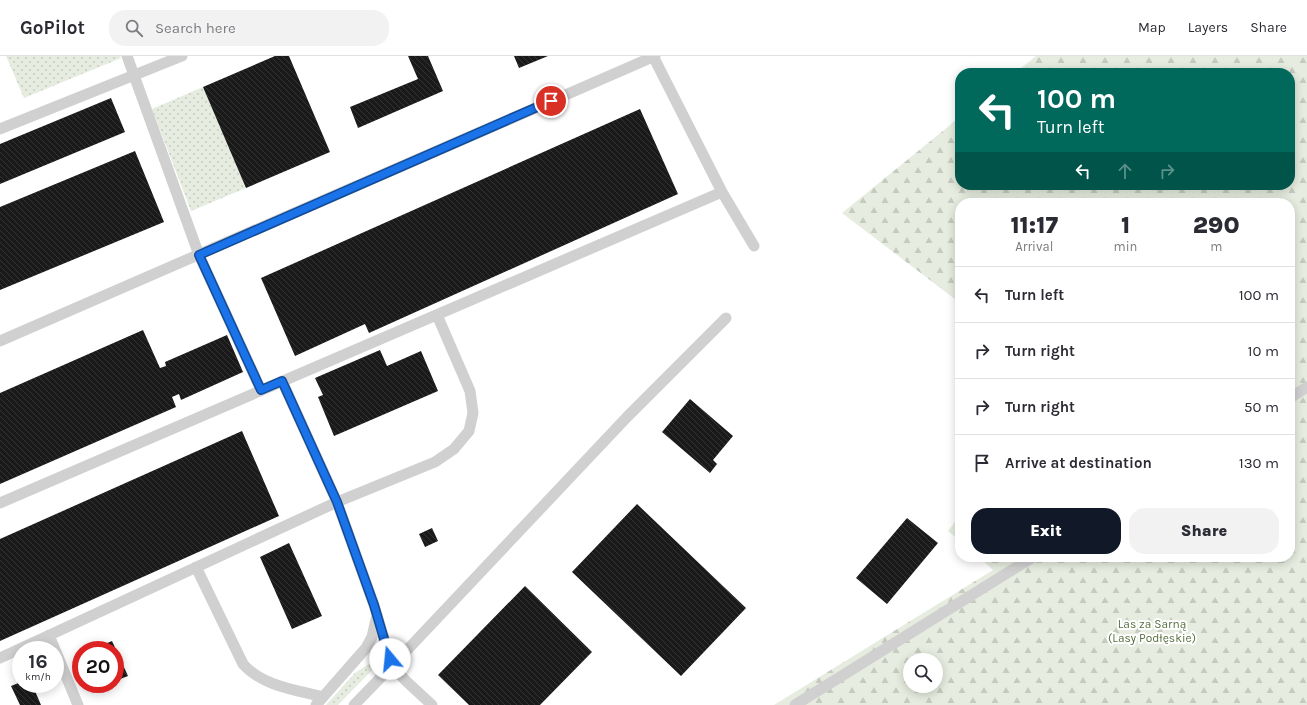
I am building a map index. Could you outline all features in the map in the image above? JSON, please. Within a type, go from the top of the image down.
[{"type":"lane","points":[[126,56],[199,255],[261,390]]},
{"type":"lane","points":[[0,129],[182,56]]},
{"type":"lane","points":[[0,342],[654,56],[722,192],[754,246]]},
{"type":"lane","points":[[0,503],[722,192]]},
{"type":"lane","points":[[0,658],[337,502],[435,462],[454,449],[469,431],[473,413],[470,391],[437,315]]},
{"type":"lane","points":[[354,705],[627,417],[726,318]]},
{"type":"lane","points":[[282,381],[337,502],[377,614],[392,666],[432,705]]},
{"type":"lane","points":[[1295,395],[1307,387]]},
{"type":"lane","points":[[795,705],[1026,562]]},
{"type":"lane","points":[[196,567],[243,664],[249,671],[257,677],[320,701],[366,648],[372,637],[377,614]]},
{"type":"lane","points":[[50,635],[78,705]]},
{"type":"green space","points":[[6,56],[120,56],[121,58],[24,98]]},
{"type":"green space","name":"Las za Sarną (Lasy Podłęskie)","points":[[1036,56],[1307,56],[1307,705],[774,705],[993,570],[984,562],[1295,562],[1295,198],[955,198],[955,299],[842,213],[955,121],[955,190],[1295,190],[1295,68],[1021,68]]},
{"type":"green space","points":[[203,87],[246,188],[191,211],[152,109]]},
{"type":"green space","points":[[955,522],[955,537],[948,531]]},
{"type":"green space","points":[[378,658],[381,659],[380,662],[338,705],[326,705],[355,673]]},
{"type":"building","points":[[275,56],[289,56],[330,152],[246,188],[203,87]]},
{"type":"building","points":[[408,56],[428,56],[443,91],[358,128],[350,107],[418,79]]},
{"type":"building","points":[[514,56],[548,56],[519,68]]},
{"type":"building","points":[[111,98],[125,132],[0,184],[0,144]]},
{"type":"building","points":[[640,109],[678,194],[369,333],[365,324],[295,356],[261,278]]},
{"type":"building","points":[[135,151],[164,222],[0,290],[0,207]]},
{"type":"building","points":[[143,330],[160,368],[166,366],[165,362],[227,335],[243,372],[181,400],[179,394],[172,397],[176,407],[0,484],[0,393]]},
{"type":"building","points":[[380,350],[387,366],[421,351],[438,391],[334,436],[318,397],[323,395],[315,378]]},
{"type":"building","points":[[690,399],[733,436],[713,460],[717,464],[710,473],[662,432]]},
{"type":"building","points":[[242,431],[279,516],[0,641],[0,539]]},
{"type":"building","points":[[637,504],[746,608],[681,676],[572,572]]},
{"type":"building","points":[[907,518],[938,543],[887,604],[856,578]]},
{"type":"building","points":[[432,528],[438,541],[425,547],[419,534]]},
{"type":"building","points":[[289,543],[322,616],[292,629],[260,557]]},
{"type":"building","points":[[525,586],[592,652],[540,705],[469,705],[438,675]]},
{"type":"building","points":[[124,667],[128,676],[124,678]]},
{"type":"building","points":[[14,693],[36,693],[41,705],[20,705]]},
{"type":"route","points":[[390,659],[374,605],[337,502],[282,381],[261,390],[199,255],[551,101]]}]
